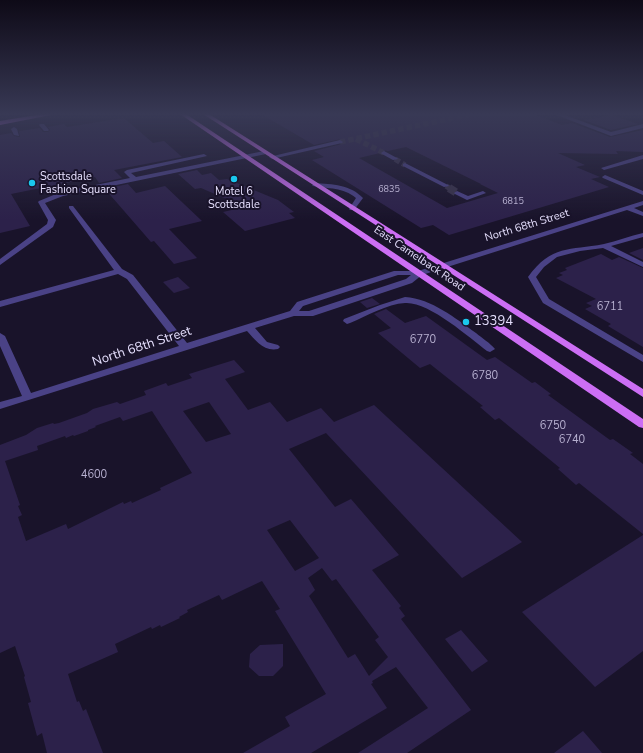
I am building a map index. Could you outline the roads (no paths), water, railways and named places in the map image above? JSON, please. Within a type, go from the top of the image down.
[{"type":"main road","name":"East Camelback Road","points":[[233,149],[643,424]]},
{"type":"main road","name":"East Camelback Road","points":[[258,149],[643,394]]},
{"type":"street","points":[[272,157],[308,149]]},
{"type":"street","points":[[0,263],[50,225],[52,220],[41,202],[61,194],[86,188],[264,153]]},
{"type":"street","points":[[384,153],[395,159]]},
{"type":"street","points":[[134,179],[127,172],[204,156]]},
{"type":"street","points":[[604,168],[643,157]]},
{"type":"street","points":[[218,162],[224,168]]},
{"type":"street","points":[[405,164],[446,186]]},
{"type":"street","points":[[605,177],[643,193]]},
{"type":"street","points":[[315,185],[345,188],[356,194],[360,198],[352,209]]},
{"type":"street","points":[[86,188],[92,196]]},
{"type":"street","points":[[458,192],[467,198],[483,193]]},
{"type":"street","name":"North 68th Street","points":[[293,313],[300,304],[390,275],[397,273],[419,273],[643,203]]},
{"type":"street","points":[[71,208],[118,272]]},
{"type":"street","points":[[628,208],[643,214]]},
{"type":"street","points":[[643,235],[604,246],[580,249],[554,255],[541,265],[532,277],[546,301],[643,359]]},
{"type":"street","points":[[604,246],[643,265]]},
{"type":"street","points":[[0,304],[118,272],[130,276],[185,347]]},
{"type":"street","name":"North 68th Street","points":[[1,403],[28,398],[293,313],[310,314],[409,281],[419,273]]},
{"type":"street","points":[[347,321],[399,302],[412,300],[431,307],[490,349]]},
{"type":"street","points":[[249,327],[264,344],[275,347]]},
{"type":"street","points":[[0,336],[28,398]]},
{"type":"tunnel","points":[[376,149],[384,153]]},
{"type":"tunnel","points":[[395,159],[405,165]]},
{"type":"tunnel","points":[[446,186],[451,189]]},
{"type":"tunnel","points":[[449,188],[457,193]]},
{"type":"place","name":"Motel 6 Scottsdale","points":[[234,179]]},
{"type":"place","name":"Scottsdale Fashion Square","points":[[32,183]]},
{"type":"place","name":"13394","points":[[466,322]]}]
